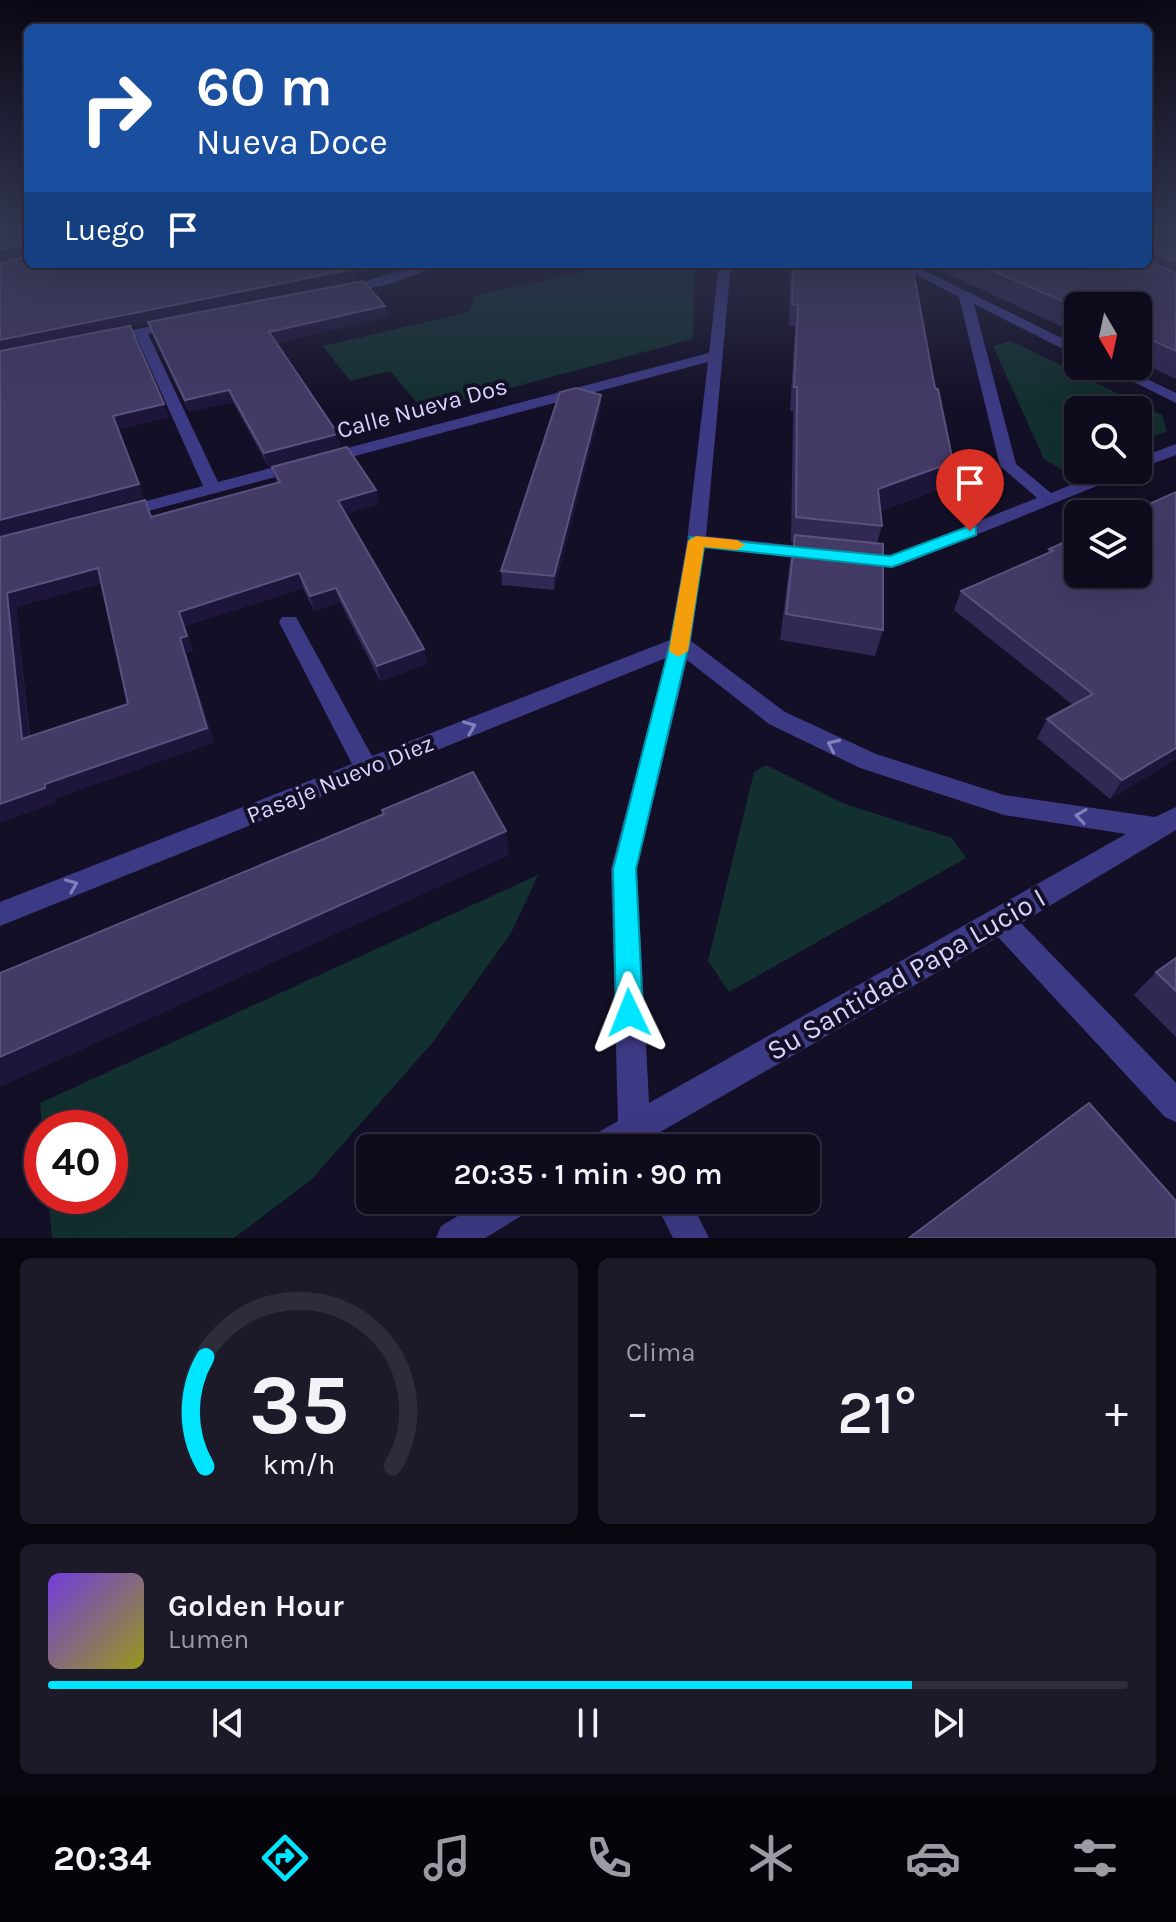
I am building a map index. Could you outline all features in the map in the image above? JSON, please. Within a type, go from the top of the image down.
[{"type":"street","points":[[325,294],[340,291]]},
{"type":"street","points":[[639,1134],[624,869],[680,644],[696,541],[723,291]]},
{"type":"street","points":[[956,291],[1064,344]]},
{"type":"street","points":[[965,295],[1008,466],[1049,500]]},
{"type":"street","points":[[94,340],[187,322]]},
{"type":"street","points":[[141,332],[213,489]]},
{"type":"street","name":"Calle Nueva Dos","points":[[107,517],[717,355]]},
{"type":"street","points":[[1137,380],[1176,399]]},
{"type":"street","points":[[1152,458],[1176,449]]},
{"type":"street","points":[[696,541],[892,562],[1088,484]]},
{"type":"street","points":[[289,622],[366,768]]},
{"type":"street","points":[[680,644],[777,718],[868,761],[1004,805],[1167,822]]},
{"type":"street","name":"Pasaje Nuevo Diez","points":[[0,914],[680,644]]},
{"type":"street","name":"Su Santidad Papa Lucio I","points":[[646,1134],[1167,822]]},
{"type":"street","points":[[1001,921],[1176,1106]]},
{"type":"street","points":[[453,1238],[493,1214]]},
{"type":"street","points":[[679,1214],[692,1238]]},
{"type":"green space","points":[[498,291],[694,291],[693,339],[424,411],[390,371],[350,381],[323,346],[469,312],[475,296]]},
{"type":"green space","points":[[1011,341],[1064,367],[1064,380],[1091,380],[1123,396],[1064,396],[1064,471],[1044,459],[993,346]]},
{"type":"green space","points":[[1152,410],[1162,415],[1167,431],[1152,437]]},
{"type":"green space","points":[[766,765],[845,804],[952,838],[966,858],[729,992],[708,961],[754,772]]},
{"type":"green space","points":[[538,875],[511,933],[433,1042],[311,1180],[234,1238],[52,1238],[50,1214],[128,1214],[128,1110],[41,1110],[40,1103]]},
{"type":"building","points":[[0,291],[245,291],[0,340]]},
{"type":"building","points":[[312,291],[372,291],[385,306],[269,332],[338,434],[264,453],[229,390],[185,400],[148,322]]},
{"type":"building","points":[[792,291],[917,291],[953,462],[878,489],[882,526],[796,517],[797,387],[794,387],[798,305],[792,304]]},
{"type":"building","points":[[1039,291],[1176,291],[1176,351],[1152,340],[1152,292],[1064,292],[1064,302]]},
{"type":"building","points":[[130,326],[164,404],[113,416],[139,484],[0,520],[0,351]]},
{"type":"building","points":[[576,388],[601,395],[554,576],[501,571],[560,392]]},
{"type":"building","points":[[347,447],[376,490],[338,501],[424,649],[377,666],[336,588],[310,596],[299,573],[179,612],[187,636],[180,638],[207,728],[45,784],[45,788],[0,804],[0,537],[145,500],[151,517],[280,482],[272,467]],"holes":[[[98,568],[128,704],[22,739],[7,593]]]},
{"type":"building","points":[[1176,492],[1176,748],[1122,780],[1047,719],[1093,694],[961,591],[1053,551],[1049,549],[1064,542],[1064,588],[1152,588],[1152,503]]},
{"type":"building","points":[[795,535],[883,544],[883,630],[786,614]]},
{"type":"building","points":[[473,772],[506,831],[0,1057],[0,973],[384,814],[382,810]]},
{"type":"building","points":[[1176,958],[1176,991],[1156,972]]},
{"type":"building","points":[[1089,1103],[1176,1201],[1176,1238],[909,1238]]},
{"type":"slow traffic","points":[[678,651],[696,541],[737,545]]},
{"type":"route","points":[[629,1013],[624,869],[680,644],[696,541],[892,562],[970,531]]}]
